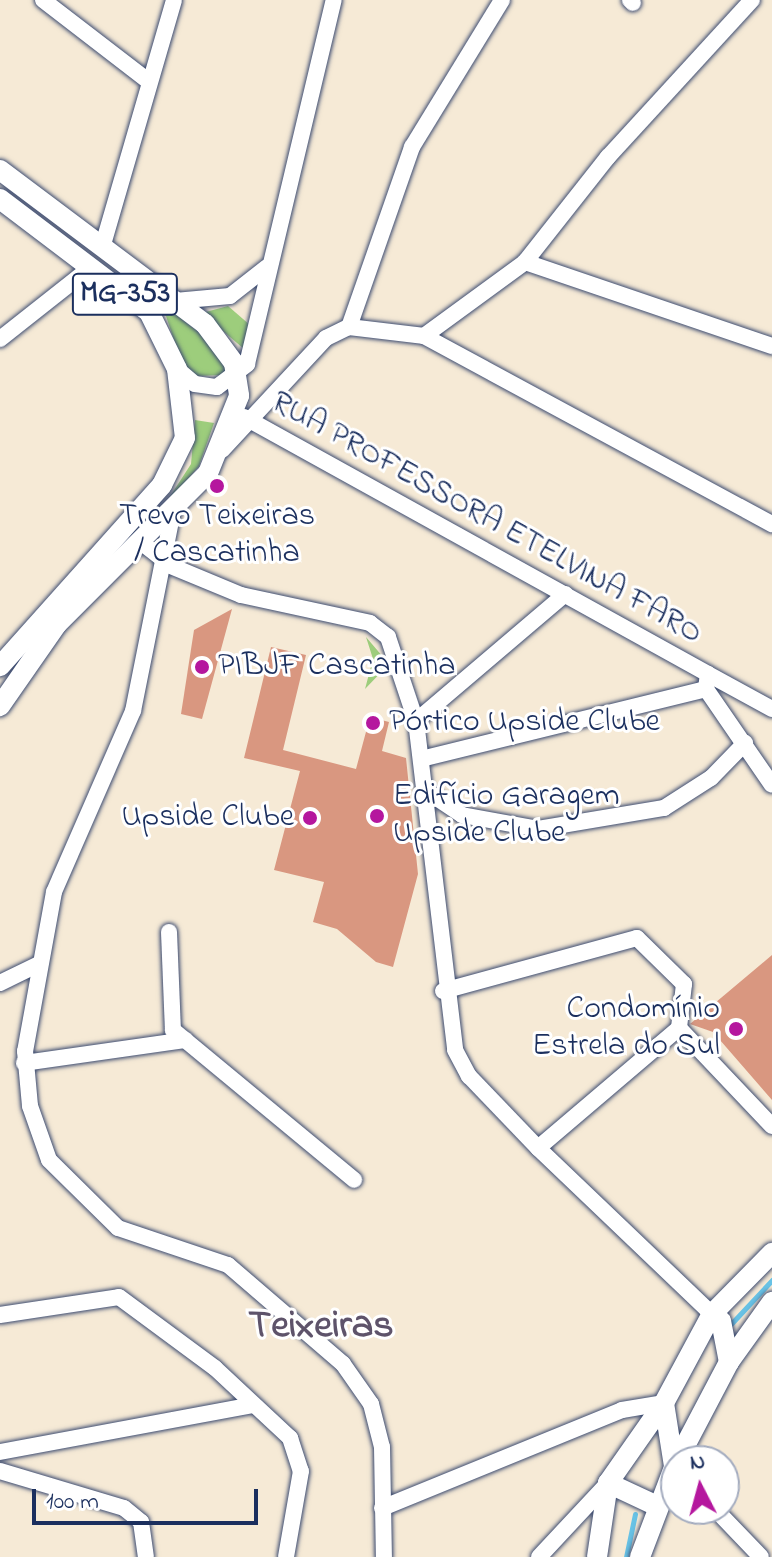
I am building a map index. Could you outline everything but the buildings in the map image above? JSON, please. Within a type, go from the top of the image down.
[{"type":"main road","name":"MG-353","points":[[0,170],[175,301],[228,350],[238,376]]},
{"type":"main road","name":"MG-353","points":[[0,199],[149,312],[178,378],[185,430],[183,453],[162,485],[0,666]]},
{"type":"main road","points":[[0,706],[57,624],[173,511],[222,450],[245,417],[238,376]]},
{"type":"main road","points":[[142,543],[140,525],[174,486],[190,452],[189,410],[178,378]]},
{"type":"main road","points":[[597,1557],[608,1483],[664,1403],[712,1314],[772,1253]]},
{"type":"main road","points":[[686,1445],[729,1362],[772,1302]]},
{"type":"main road","points":[[712,1314],[721,1321],[729,1362]]},
{"type":"main road","points":[[664,1403],[672,1445]]},
{"type":"main road","points":[[608,1483],[657,1506]]},
{"type":"main road","points":[[640,1557],[660,1499]]},
{"type":"street","points":[[43,0],[148,81]]},
{"type":"street","points":[[102,248],[174,0]]},
{"type":"street","points":[[178,378],[206,387],[238,376],[247,364],[334,0]]},
{"type":"street","points":[[349,327],[412,147],[502,0]]},
{"type":"street","points":[[424,336],[525,262],[608,157],[752,0]]},
{"type":"street","points":[[73,226],[94,223],[114,206]]},
{"type":"street","points":[[175,301],[242,291],[270,262]]},
{"type":"street","points":[[525,262],[772,346]]},
{"type":"street","points":[[0,339],[90,268]]},
{"type":"street","points":[[245,417],[326,338],[349,327],[424,336],[772,524]]},
{"type":"street","name":"RUA PROFESSORA ETELVINA FARO","points":[[245,417],[565,594],[707,682],[772,709]]},
{"type":"street","points":[[173,511],[160,559],[133,711],[54,892],[24,1063],[49,1160],[82,1197],[118,1228],[228,1265],[343,1364],[371,1404],[382,1447],[384,1557]]},
{"type":"street","points":[[142,543],[160,559],[241,595],[370,623],[400,657],[416,721],[441,906],[443,991],[455,1050],[469,1076],[538,1148],[712,1314]]},
{"type":"street","points":[[416,721],[565,594]]},
{"type":"street","points":[[421,759],[707,682]]},
{"type":"street","name":"RUA PROFESSORA ETELVINA FARO","points":[[707,682],[772,785]]},
{"type":"street","points":[[425,790],[462,815],[538,829],[664,808],[711,778],[745,743]]},
{"type":"street","points":[[169,932],[173,1030],[354,1180]]},
{"type":"street","points":[[443,991],[637,938],[672,967],[687,1004],[679,1028],[538,1148]]},
{"type":"street","points":[[0,983],[39,964]]},
{"type":"street","points":[[679,1028],[772,1126]]},
{"type":"street","points":[[24,1063],[185,1040]]},
{"type":"street","points":[[0,1315],[119,1297],[254,1405],[290,1438],[301,1471],[286,1557]]},
{"type":"street","points":[[382,1508],[622,1410],[664,1403]]},
{"type":"street","points":[[0,1452],[254,1405]]},
{"type":"street","points":[[0,1471],[124,1508],[141,1522],[146,1557]]},
{"type":"street","points":[[539,1557],[608,1483]]},
{"type":"street","points":[[730,1525],[761,1557]]},
{"type":"street","points":[[287,1538],[296,1557]]},
{"type":"green space","points":[[127,276],[211,342],[228,370],[223,375],[197,376],[182,364],[166,316],[123,281]]},
{"type":"green space","points":[[228,306],[250,325],[244,349],[202,313]]},
{"type":"green space","points":[[195,420],[214,423],[199,466],[160,512],[191,464]]},
{"type":"green space","points":[[366,637],[389,664],[365,689],[373,659]]},
{"type":"waterway","points":[[730,1325],[772,1280]]},
{"type":"waterway","points":[[626,1557],[635,1514]]},
{"type":"place","name":"Trevo Teixeiras / Cascatinha","points":[[217,486]]},
{"type":"place","name":"PIBJF Cascatinha","points":[[202,667]]},
{"type":"place","name":"Pórtico Upside Clube","points":[[373,723]]},
{"type":"place","name":"Edifício Garagem Upside Clube","points":[[377,816]]},
{"type":"place","name":"Upside Clube","points":[[310,818]]},
{"type":"place","name":"Condomínio Estrela do Sul","points":[[736,1029]]},
{"type":"district","name":"Teixeiras","points":[[321,1327]]}]
